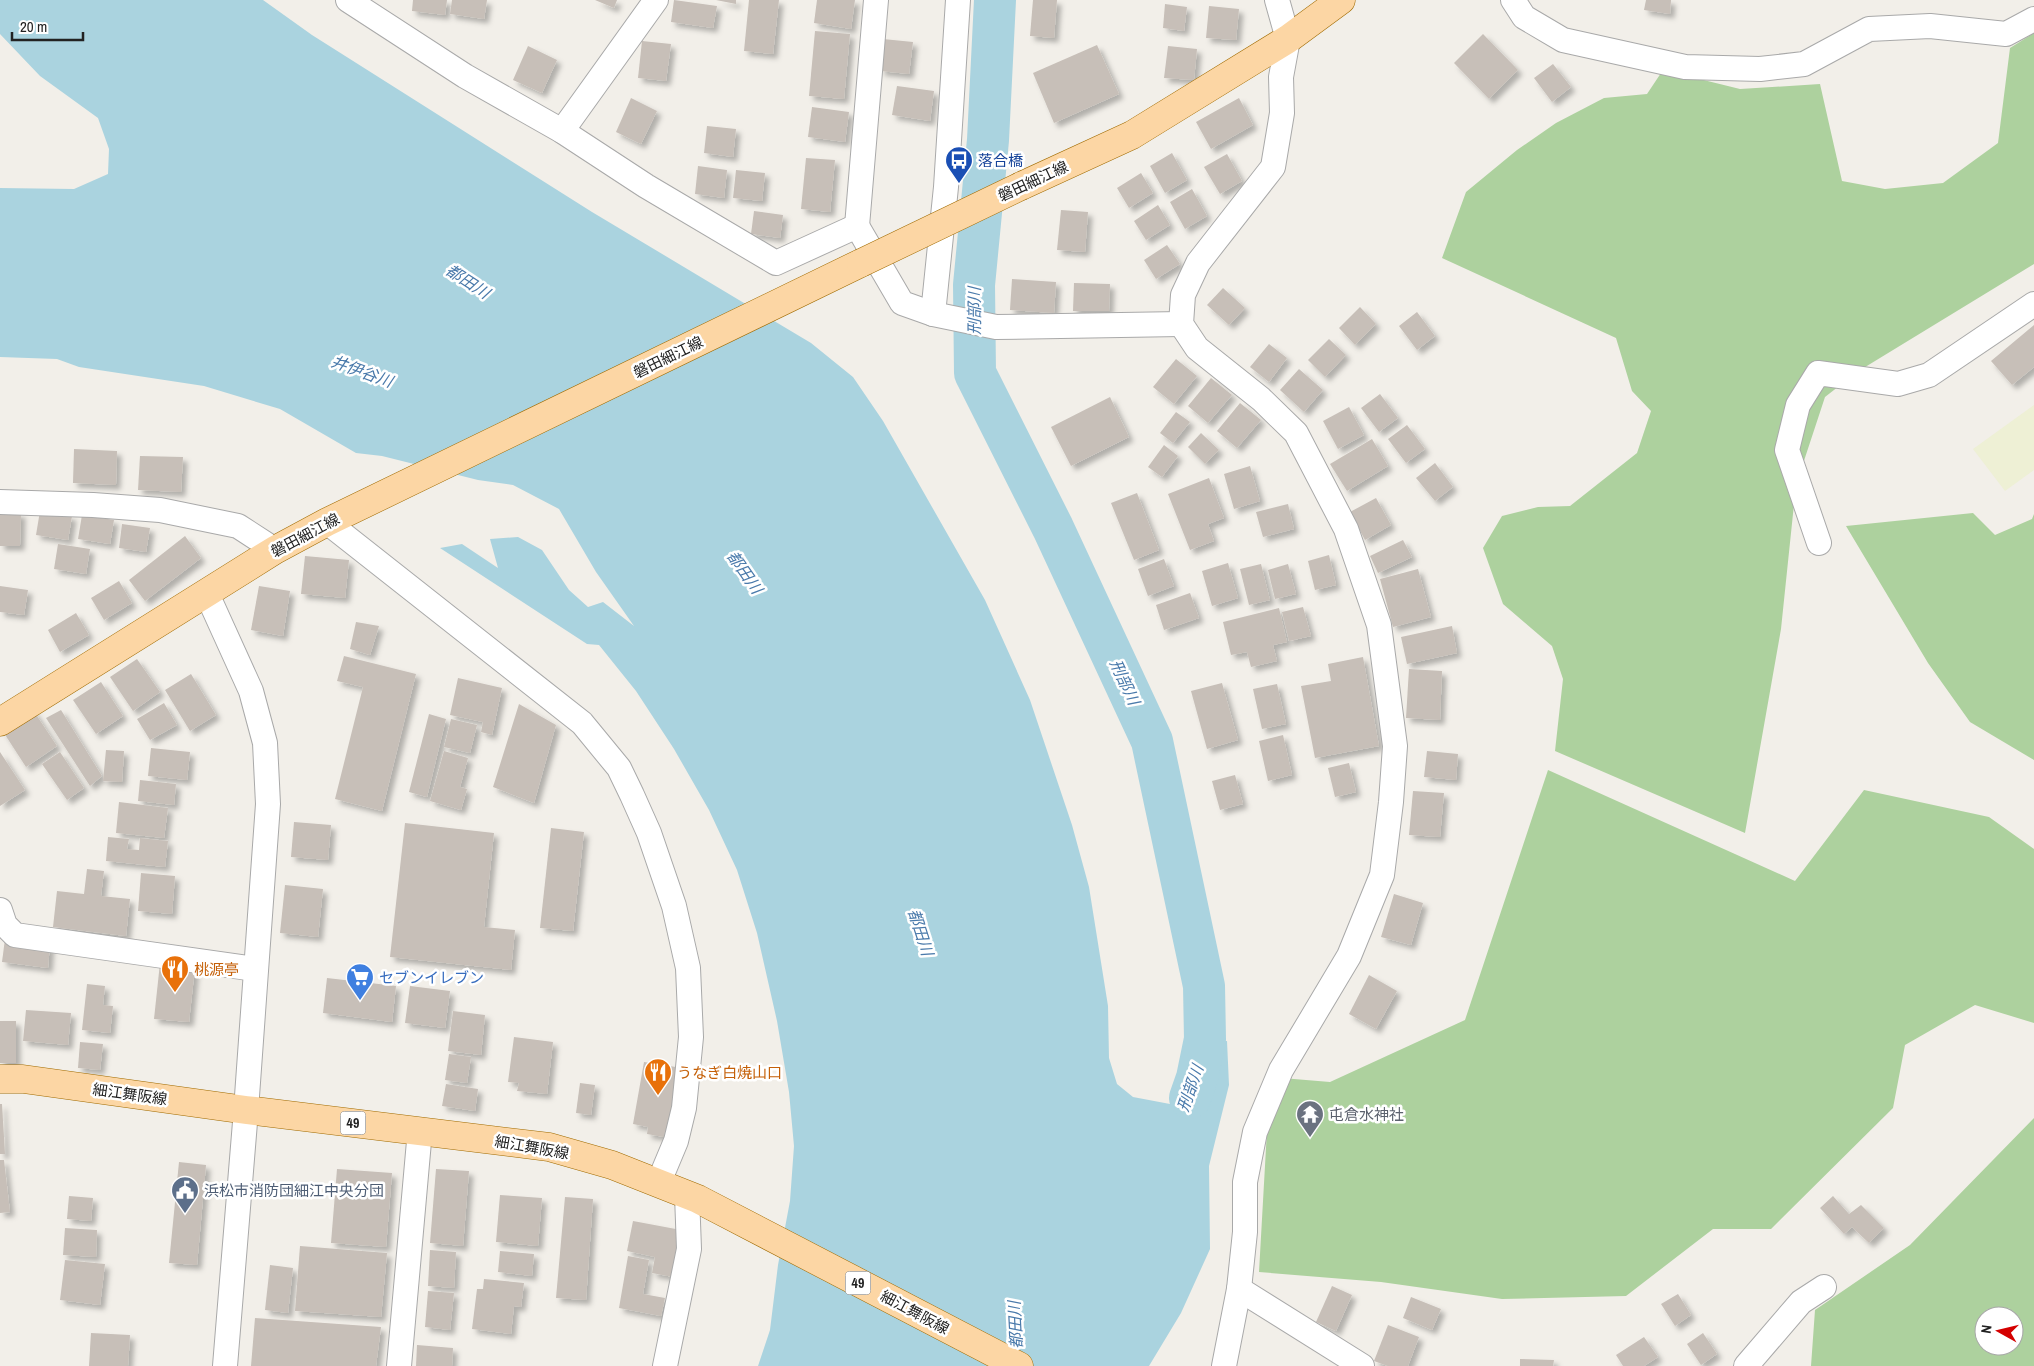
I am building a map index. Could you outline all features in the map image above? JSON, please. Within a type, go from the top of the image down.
[{"type":"main road","name":"磐田細江線","points":[[0,722],[275,550],[336,518],[784,300],[1132,135],[1288,39],[1340,0]]},
{"type":"main road","name":"細江舞阪線","points":[[0,1079],[23,1079],[246,1110],[549,1146],[612,1165],[693,1197],[1019,1366]]},
{"type":"street","points":[[348,0],[373,8],[465,76],[562,131],[646,186],[776,263],[857,226]]},
{"type":"street","points":[[562,131],[656,0]]},
{"type":"street","points":[[876,0],[857,226],[902,303],[939,315],[996,327],[1181,324]]},
{"type":"street","points":[[939,315],[958,0]]},
{"type":"street","points":[[1224,1366],[1238,1290],[1245,1232],[1244,1182],[1256,1132],[1281,1070],[1349,956],[1382,875],[1391,802],[1395,746],[1379,625],[1346,529],[1296,434],[1261,399],[1197,348],[1181,324],[1183,295],[1198,263],[1273,167],[1282,113],[1281,77],[1288,39],[1277,0]]},
{"type":"street","points":[[1514,0],[1524,17],[1563,40],[1686,68],[1760,69],[1804,64],[1869,29],[1930,26],[2006,34],[2034,19]]},
{"type":"street","points":[[1819,543],[1787,450],[1798,405],[1818,373],[1898,384],[1929,375],[2034,304]]},
{"type":"street","points":[[0,502],[93,505],[160,510],[238,526],[275,550]]},
{"type":"street","points":[[336,518],[582,723],[619,768],[649,833],[674,906],[688,968],[691,1037],[684,1108],[676,1141],[658,1184]]},
{"type":"street","points":[[207,594],[251,691],[265,743],[268,804],[225,1366]]},
{"type":"street","points":[[0,910],[5,925],[15,935],[255,969]]},
{"type":"street","points":[[399,1366],[420,1130]]},
{"type":"street","points":[[665,1366],[689,1249],[693,1197]]},
{"type":"street","points":[[1746,1366],[1802,1302],[1824,1287]]},
{"type":"street","points":[[1238,1290],[1362,1366]]},
{"type":"green space","points":[[2034,33],[2034,264],[1857,372],[1825,397],[1796,485],[1781,629],[1745,833],[1555,751],[1563,679],[1552,646],[1503,604],[1483,548],[1502,516],[1538,507],[1570,506],[1637,453],[1651,411],[1632,391],[1616,338],[1442,258],[1466,192],[1517,150],[1556,123],[1604,98],[1647,94],[1663,70],[1740,89],[1820,84],[1842,181],[1885,189],[1943,183],[1998,143],[2010,48]]},
{"type":"green space","points":[[2034,405],[2034,470],[2005,491],[1973,449]]},
{"type":"green space","points":[[1973,513],[1995,535],[2032,519],[2034,514],[2034,760],[1970,722],[1928,663],[1846,526]]},
{"type":"green space","points":[[1548,770],[1795,881],[1864,790],[1989,817],[2034,849],[2034,1023],[1975,1005],[1905,1045],[1893,1108],[1771,1229],[1713,1229],[1626,1296],[1502,1299],[1381,1282],[1259,1272],[1270,1077],[1330,1082],[1465,1020]]},
{"type":"green space","points":[[2034,1118],[2034,1366],[1811,1366],[1815,1310],[1910,1245]]},
{"type":"water","points":[[0,0],[263,0],[312,35],[592,212],[811,343],[853,377],[883,421],[985,600],[1030,700],[1072,825],[1089,887],[1108,1006],[1109,1058],[1117,1084],[1133,1097],[1170,1104],[1183,1091],[1187,1057],[1186,1044],[1227,1041],[1229,1085],[1209,1166],[1210,1249],[1181,1313],[1149,1366],[758,1366],[770,1330],[778,1265],[790,1201],[794,1146],[789,1092],[777,1021],[757,933],[737,870],[709,810],[674,749],[636,691],[599,645],[587,644],[440,548],[462,544],[498,568],[490,539],[518,537],[542,550],[569,590],[588,607],[603,602],[634,626],[596,572],[559,509],[513,485],[478,480],[382,456],[356,453],[280,409],[204,386],[79,367],[57,359],[0,357],[0,188],[74,189],[108,174],[109,149],[98,118],[40,76],[0,34]]},
{"type":"building","points":[[413,0],[447,0],[445,15],[412,11]]},
{"type":"building","points":[[452,0],[487,0],[484,19],[450,14]]},
{"type":"building","points":[[595,0],[617,0],[614,8]]},
{"type":"building","points":[[674,0],[717,6],[713,28],[671,22]]},
{"type":"building","points":[[716,0],[736,0],[736,4]]},
{"type":"building","points":[[749,0],[779,0],[773,54],[744,51]]},
{"type":"building","points":[[817,0],[855,0],[851,29],[814,23]]},
{"type":"building","points":[[1033,0],[1057,0],[1054,38],[1030,36]]},
{"type":"building","points":[[1646,0],[1671,0],[1670,14],[1644,10]]},
{"type":"building","points":[[1165,4],[1187,7],[1184,31],[1163,28]]},
{"type":"building","points":[[1209,6],[1239,9],[1236,40],[1206,38]]},
{"type":"building","points":[[815,31],[850,34],[844,99],[809,96]]},
{"type":"building","points":[[1483,34],[1518,70],[1489,99],[1454,63]]},
{"type":"building","points":[[883,39],[913,42],[909,74],[880,71]]},
{"type":"building","points":[[642,41],[671,44],[666,81],[638,78]]},
{"type":"building","points":[[1097,45],[1119,94],[1054,123],[1033,73]]},
{"type":"building","points":[[528,46],[557,60],[542,93],[513,80]]},
{"type":"building","points":[[1168,46],[1197,49],[1194,80],[1164,78]]},
{"type":"building","points":[[1553,64],[1571,87],[1552,102],[1534,78]]},
{"type":"building","points":[[897,86],[934,91],[930,121],[892,115]]},
{"type":"building","points":[[631,98],[657,111],[641,144],[616,132]]},
{"type":"building","points":[[1239,98],[1253,125],[1211,149],[1196,122]]},
{"type":"building","points":[[812,107],[849,112],[845,142],[808,137]]},
{"type":"building","points":[[707,126],[736,129],[733,157],[704,153]]},
{"type":"building","points":[[1172,153],[1187,180],[1165,193],[1150,166]]},
{"type":"building","points":[[1227,154],[1242,181],[1220,194],[1204,167]]},
{"type":"building","points":[[806,158],[835,160],[830,212],[801,209]]},
{"type":"building","points":[[698,166],[727,170],[724,198],[695,194]]},
{"type":"building","points":[[736,170],[765,173],[762,201],[733,198]]},
{"type":"building","points":[[1141,173],[1153,193],[1129,208],[1117,188]]},
{"type":"building","points":[[1192,189],[1207,216],[1185,229],[1170,202]]},
{"type":"building","points":[[1158,205],[1170,225],[1146,240],[1134,221]]},
{"type":"building","points":[[1061,210],[1088,212],[1085,252],[1057,250]]},
{"type":"building","points":[[754,211],[783,215],[780,238],[751,234]]},
{"type":"building","points":[[1167,245],[1180,264],[1156,279],[1144,260]]},
{"type":"building","points":[[1012,279],[1056,282],[1054,313],[1010,310]]},
{"type":"building","points":[[1074,283],[1110,284],[1109,311],[1073,311]]},
{"type":"building","points":[[1223,288],[1245,308],[1229,325],[1207,305]]},
{"type":"building","points":[[1360,307],[1376,324],[1355,345],[1339,328]]},
{"type":"building","points":[[1417,312],[1435,336],[1417,350],[1399,326]]},
{"type":"building","points":[[2034,325],[2034,367],[2012,385],[1991,361]]},
{"type":"building","points":[[1329,339],[1346,355],[1325,377],[1308,360]]},
{"type":"building","points":[[1269,344],[1287,358],[1269,382],[1250,367]]},
{"type":"building","points":[[1176,359],[1197,376],[1174,404],[1153,387]]},
{"type":"building","points":[[1299,369],[1323,390],[1304,412],[1280,390]]},
{"type":"building","points":[[1211,378],[1232,395],[1208,423],[1188,406]]},
{"type":"building","points":[[1380,394],[1398,418],[1379,432],[1361,408]]},
{"type":"building","points":[[1110,397],[1129,437],[1071,466],[1051,427]]},
{"type":"building","points":[[1240,403],[1261,420],[1237,448],[1217,431]]},
{"type":"building","points":[[1349,407],[1364,435],[1338,449],[1323,421]]},
{"type":"building","points":[[1176,412],[1190,422],[1173,443],[1160,433]]},
{"type":"building","points":[[1407,425],[1425,449],[1406,463],[1388,439]]},
{"type":"building","points":[[1201,433],[1219,450],[1205,464],[1188,447]]},
{"type":"building","points":[[1372,439],[1388,466],[1347,491],[1330,464]]},
{"type":"building","points":[[1164,445],[1178,456],[1162,477],[1148,467]]},
{"type":"building","points":[[74,449],[117,451],[116,485],[73,483]]},
{"type":"building","points":[[140,456],[183,457],[181,492],[138,490]]},
{"type":"building","points":[[1435,463],[1453,487],[1435,501],[1416,478]]},
{"type":"building","points":[[1250,466],[1260,501],[1234,509],[1224,474]]},
{"type":"building","points":[[1209,478],[1224,518],[1208,524],[1214,541],[1190,550],[1168,494]]},
{"type":"building","points":[[1137,493],[1159,550],[1134,560],[1111,503]]},
{"type":"building","points":[[1376,498],[1391,525],[1365,540],[1350,512]]},
{"type":"building","points":[[1288,504],[1294,529],[1263,537],[1256,512]]},
{"type":"building","points":[[40,511],[72,516],[68,540],[36,535]]},
{"type":"building","points":[[0,513],[21,513],[20,546],[0,546]]},
{"type":"building","points":[[82,515],[114,520],[110,544],[78,539]]},
{"type":"building","points":[[122,524],[150,528],[146,552],[119,548]]},
{"type":"building","points":[[185,536],[201,558],[145,601],[129,580]]},
{"type":"building","points":[[1403,540],[1412,557],[1378,573],[1370,556]]},
{"type":"building","points":[[58,544],[90,549],[86,574],[54,569]]},
{"type":"building","points":[[1329,555],[1336,585],[1315,590],[1308,561]]},
{"type":"building","points":[[305,556],[349,560],[345,598],[301,594]]},
{"type":"building","points":[[1164,559],[1174,586],[1148,596],[1138,569]]},
{"type":"building","points":[[1228,563],[1238,598],[1212,606],[1202,571]]},
{"type":"building","points":[[1261,564],[1270,600],[1249,605],[1240,569]]},
{"type":"building","points":[[1288,564],[1296,594],[1275,599],[1268,570]]},
{"type":"building","points":[[1418,569],[1431,617],[1393,627],[1380,579]]},
{"type":"building","points":[[119,581],[132,603],[104,620],[91,598]]},
{"type":"building","points":[[0,586],[28,590],[24,615],[0,612]]},
{"type":"building","points":[[259,586],[290,591],[283,636],[251,630]]},
{"type":"building","points":[[1190,593],[1199,618],[1164,630],[1156,605]]},
{"type":"building","points":[[1303,607],[1311,636],[1289,641],[1282,612]]},
{"type":"building","points":[[1279,608],[1287,642],[1273,645],[1277,661],[1251,667],[1247,652],[1231,655],[1223,622]]},
{"type":"building","points":[[76,613],[89,635],[60,652],[48,630]]},
{"type":"building","points":[[356,622],[379,626],[370,655],[350,649]]},
{"type":"building","points":[[1452,626],[1457,653],[1407,664],[1401,637]]},
{"type":"building","points":[[344,656],[416,674],[382,811],[335,799],[363,687],[337,681]]},
{"type":"building","points":[[1363,657],[1379,746],[1315,758],[1301,686],[1331,681],[1328,664]]},
{"type":"building","points":[[137,659],[160,692],[133,711],[110,677]]},
{"type":"building","points":[[1409,669],[1442,671],[1440,720],[1406,718]]},
{"type":"building","points":[[191,674],[216,715],[190,731],[165,690]]},
{"type":"building","points":[[458,678],[502,688],[492,735],[481,732],[483,722],[450,715]]},
{"type":"building","points":[[101,682],[123,716],[96,734],[73,700]]},
{"type":"building","points":[[1222,683],[1238,740],[1207,749],[1191,691]]},
{"type":"building","points":[[1277,684],[1286,724],[1262,729],[1253,689]]},
{"type":"building","points":[[164,703],[177,725],[150,740],[137,719]]},
{"type":"building","points":[[519,704],[556,725],[534,803],[493,787]]},
{"type":"building","points":[[33,710],[57,746],[26,767],[2,730]]},
{"type":"building","points":[[61,710],[102,776],[90,786],[46,718]]},
{"type":"building","points":[[429,714],[446,719],[427,797],[409,792]]},
{"type":"building","points":[[451,719],[477,725],[470,753],[444,747]]},
{"type":"building","points":[[1283,735],[1292,775],[1268,781],[1259,741]]},
{"type":"building","points":[[151,748],[190,752],[187,780],[148,776]]},
{"type":"building","points":[[106,750],[124,751],[122,782],[103,781]]},
{"type":"building","points":[[444,751],[468,758],[460,787],[467,789],[461,810],[430,801]]},
{"type":"building","points":[[1427,751],[1458,754],[1456,780],[1424,777]]},
{"type":"building","points":[[0,752],[25,790],[0,806]]},
{"type":"building","points":[[60,752],[84,788],[67,800],[42,764]]},
{"type":"building","points":[[1349,763],[1356,792],[1335,797],[1328,768]]},
{"type":"building","points":[[1235,775],[1243,804],[1220,810],[1212,781]]},
{"type":"building","points":[[140,780],[176,784],[174,805],[138,801]]},
{"type":"building","points":[[1413,791],[1444,793],[1440,837],[1409,835]]},
{"type":"building","points":[[119,802],[168,808],[164,838],[116,833]]},
{"type":"building","points":[[294,822],[331,825],[328,860],[291,857]]},
{"type":"building","points":[[405,823],[494,833],[484,927],[515,930],[511,970],[390,957]]},
{"type":"building","points":[[551,828],[584,832],[573,931],[540,928]]},
{"type":"building","points":[[108,837],[129,839],[127,849],[139,850],[140,838],[168,841],[165,867],[106,861]]},
{"type":"building","points":[[87,869],[104,871],[101,896],[130,899],[126,936],[53,927],[57,891],[84,894]]},
{"type":"building","points":[[141,873],[175,876],[172,914],[138,911]]},
{"type":"building","points":[[285,885],[323,889],[318,937],[280,933]]},
{"type":"building","points":[[1394,894],[1423,903],[1411,945],[1381,937]]},
{"type":"building","points":[[5,939],[50,944],[48,968],[2,962]]},
{"type":"building","points":[[160,963],[195,967],[189,1022],[154,1019]]},
{"type":"building","points":[[1369,975],[1397,991],[1376,1029],[1349,1014]]},
{"type":"building","points":[[327,978],[396,986],[392,1022],[323,1013]]},
{"type":"building","points":[[87,984],[105,986],[103,1005],[113,1006],[110,1033],[82,1030]]},
{"type":"building","points":[[410,986],[450,991],[445,1028],[405,1023]]},
{"type":"building","points":[[26,1010],[71,1013],[68,1045],[23,1041]]},
{"type":"building","points":[[453,1011],[485,1015],[481,1055],[448,1051]]},
{"type":"building","points":[[0,1021],[16,1021],[16,1063],[0,1063]]},
{"type":"building","points":[[514,1037],[553,1042],[547,1094],[517,1091],[519,1083],[508,1082]]},
{"type":"building","points":[[80,1042],[103,1044],[100,1070],[78,1068]]},
{"type":"building","points":[[449,1054],[471,1057],[467,1083],[445,1080]]},
{"type":"building","points":[[644,1062],[682,1068],[672,1131],[665,1130],[664,1137],[647,1134],[648,1127],[633,1124]]},
{"type":"building","points":[[580,1083],[595,1085],[591,1115],[576,1113]]},
{"type":"building","points":[[446,1084],[478,1089],[475,1111],[442,1106]]},
{"type":"building","points":[[0,1104],[2,1104],[5,1154],[0,1154]]},
{"type":"building","points":[[0,1160],[4,1160],[10,1212],[0,1213]]},
{"type":"building","points":[[179,1162],[206,1165],[197,1265],[169,1263]]},
{"type":"building","points":[[337,1169],[392,1173],[386,1247],[331,1243]]},
{"type":"building","points":[[436,1169],[469,1171],[463,1246],[430,1243]]},
{"type":"building","points":[[500,1195],[542,1198],[538,1246],[496,1242]]},
{"type":"building","points":[[69,1196],[93,1198],[91,1221],[67,1219]]},
{"type":"building","points":[[1833,1196],[1849,1214],[1861,1205],[1884,1228],[1869,1243],[1852,1227],[1844,1234],[1820,1208]]},
{"type":"building","points":[[565,1197],[593,1199],[586,1300],[556,1298]]},
{"type":"building","points":[[633,1221],[681,1230],[673,1277],[652,1273],[655,1257],[627,1251]]},
{"type":"building","points":[[65,1228],[97,1230],[96,1257],[63,1255]]},
{"type":"building","points":[[300,1246],[387,1253],[381,1317],[295,1311]]},
{"type":"building","points":[[430,1250],[456,1252],[454,1288],[428,1286]]},
{"type":"building","points":[[500,1251],[534,1254],[532,1276],[498,1272]]},
{"type":"building","points":[[628,1256],[649,1260],[643,1294],[665,1298],[661,1316],[619,1308]]},
{"type":"building","points":[[65,1260],[105,1264],[100,1305],[60,1300]]},
{"type":"building","points":[[270,1265],[293,1268],[288,1313],[265,1310]]},
{"type":"building","points":[[484,1279],[524,1283],[521,1307],[514,1306],[511,1334],[472,1329],[477,1289],[483,1289]]},
{"type":"building","points":[[1332,1286],[1352,1295],[1336,1331],[1316,1322]]},
{"type":"building","points":[[428,1291],[454,1293],[450,1330],[425,1327]]},
{"type":"building","points":[[1678,1294],[1691,1315],[1675,1326],[1661,1304]]},
{"type":"building","points":[[1411,1297],[1441,1309],[1432,1330],[1403,1318]]},
{"type":"building","points":[[255,1318],[381,1327],[376,1366],[251,1366]]},
{"type":"building","points":[[1388,1325],[1419,1337],[1408,1366],[1388,1366],[1374,1361]]},
{"type":"building","points":[[91,1333],[130,1335],[128,1366],[89,1366]]},
{"type":"building","points":[[1703,1333],[1717,1354],[1701,1365],[1687,1344]]},
{"type":"building","points":[[1644,1337],[1658,1357],[1644,1366],[1623,1366],[1616,1355]]},
{"type":"building","points":[[417,1345],[453,1348],[452,1366],[416,1366]]},
{"type":"building","points":[[1520,1359],[1554,1360],[1553,1366],[1520,1366]]},
{"type":"waterway","name":"刑部川","points":[[995,0],[988,140],[974,285],[975,373],[1053,528],[1152,741],[1204,986],[1205,1039],[1197,1078],[1190,1098]]},
{"type":"place","name":"落合橋","points":[[959,184]]},
{"type":"place","name":"桃源亭","points":[[175,993]]},
{"type":"place","name":"セブンイレブン","points":[[360,1001]]},
{"type":"place","name":"うなぎ白焼山口","points":[[658,1096]]},
{"type":"place","name":"屯倉水神社","points":[[1310,1138]]},
{"type":"place","name":"浜松市消防団細江中央分団","points":[[185,1214]]},
{"type":"water label","name":"都田川","points":[[468,281]]},
{"type":"water label","name":"井伊谷川","points":[[362,371]]},
{"type":"water label","name":"都田川","points":[[745,572]]},
{"type":"water label","name":"都田川","points":[[921,932]]},
{"type":"water label","name":"都田川","points":[[1015,1325]]}]
